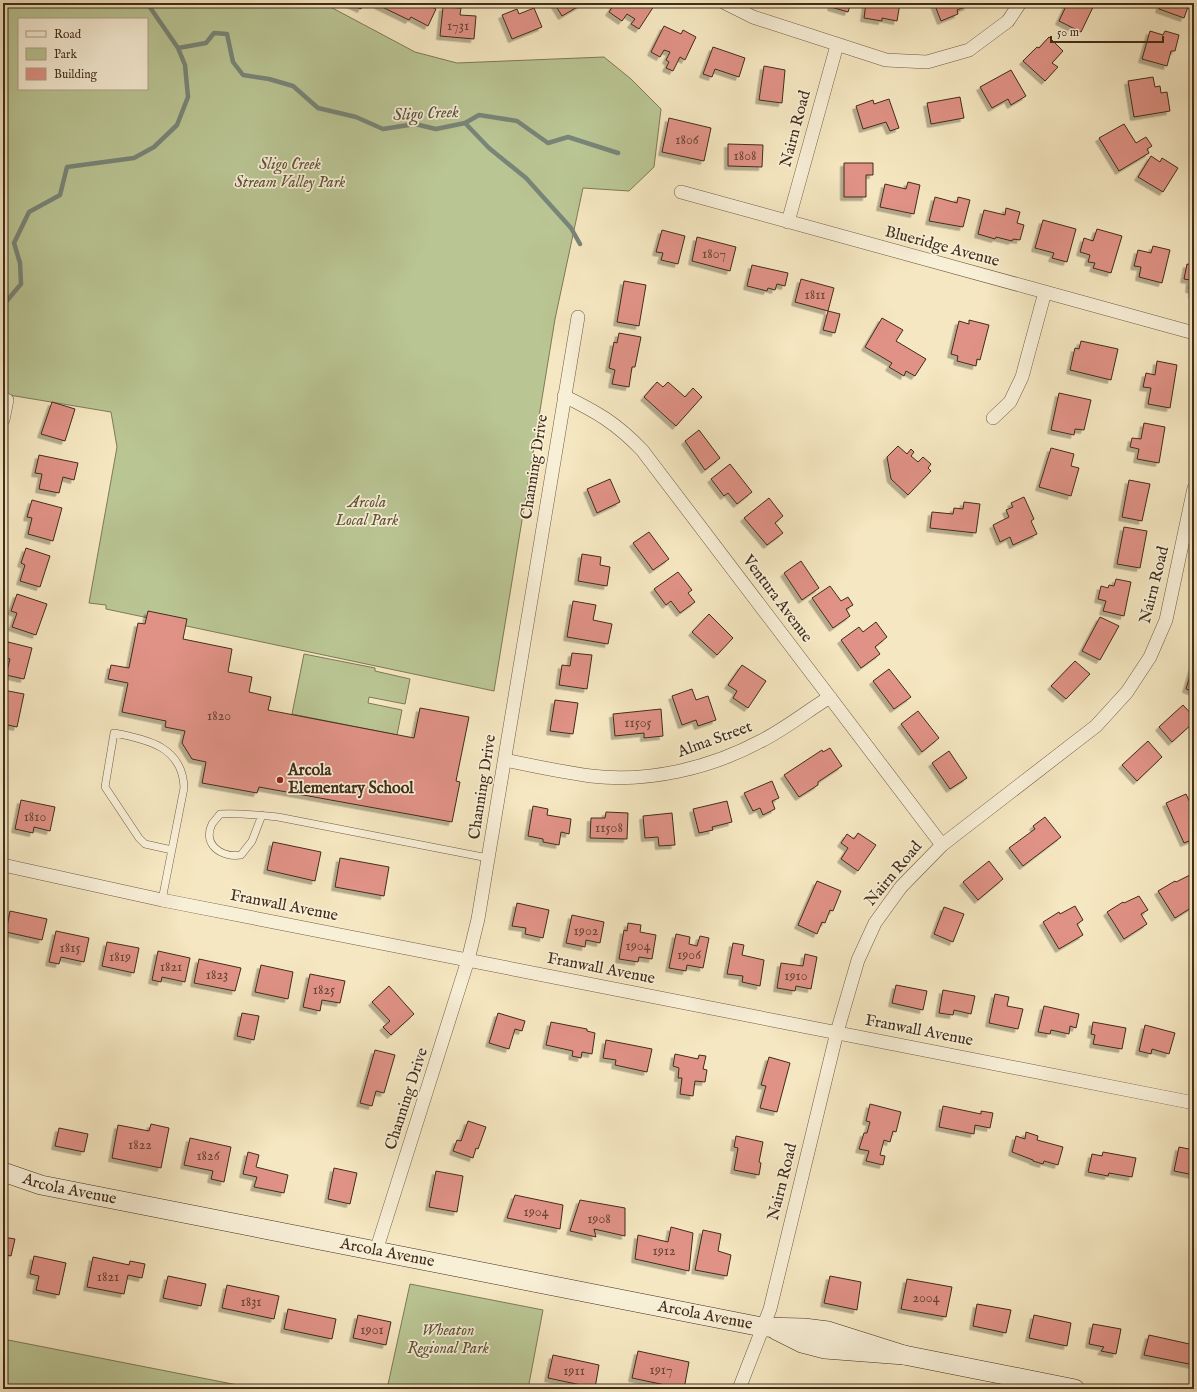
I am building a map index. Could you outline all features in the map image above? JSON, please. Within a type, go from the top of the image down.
[{"type":"street","points":[[724,3],[753,17],[886,60],[927,62],[969,50],[1008,21],[1020,3]]},
{"type":"street","name":"Nairn Road","points":[[788,222],[837,45]]},
{"type":"street","name":"Blueridge Avenue","points":[[681,192],[1194,333]]},
{"type":"street","points":[[993,418],[1010,402],[1022,377],[1045,292]]},
{"type":"street","name":"Channing Drive","points":[[376,1251],[468,960],[478,919],[578,318]]},
{"type":"street","name":"Ventura Avenue","points":[[564,396],[601,414],[624,432],[642,450],[942,845]]},
{"type":"street","points":[[3,420],[7,400]]},
{"type":"street","name":"Nairn Road","points":[[739,1389],[768,1328],[770,1309],[837,1032],[858,960],[875,923],[901,888],[942,845],[1096,726],[1127,692],[1150,657],[1166,620],[1194,488]]},
{"type":"street","name":"Alma Street","points":[[505,760],[592,776],[633,777],[674,772],[716,761],[761,741],[830,697]]},
{"type":"street","name":"Franwall Avenue","points":[[3,865],[162,900],[1194,1103]]},
{"type":"street","name":"Arcola Avenue","points":[[3,1172],[41,1186],[768,1328],[802,1343],[824,1349],[904,1355],[1075,1389]]},
{"type":"lane","points":[[162,900],[172,850],[184,788],[184,778],[179,765],[168,752],[158,744],[139,737],[114,733],[105,787],[145,844],[172,850]]},
{"type":"lane","points":[[262,815],[252,841],[241,855],[231,857],[221,853],[214,847],[210,838],[212,825],[220,814],[237,813],[262,815],[488,858]]},
{"type":"green space","points":[[3,3],[323,3],[415,52],[457,63],[604,57],[631,79],[661,109],[654,167],[629,191],[583,188],[555,319],[494,691],[106,609],[106,605],[89,603],[117,447],[111,412],[3,394]]},
{"type":"green space","points":[[304,654],[375,668],[375,671],[410,679],[405,704],[369,697],[368,703],[402,710],[397,735],[292,714]]},
{"type":"green space","name":"Wheaton Regional Park","points":[[410,1284],[543,1310],[528,1389],[387,1389]]},
{"type":"green space","points":[[3,1339],[258,1389],[3,1389]]},
{"type":"building","points":[[348,3],[364,3],[361,9]]},
{"type":"building","points":[[379,3],[423,3],[436,9],[428,26],[411,17],[409,20],[378,5]]},
{"type":"building","points":[[554,3],[584,3],[562,16]]},
{"type":"building","points":[[615,3],[649,3],[654,6],[639,29],[631,24],[635,19],[627,14],[622,21],[609,12]]},
{"type":"building","points":[[832,3],[851,3],[848,12],[831,7]]},
{"type":"building","points":[[866,3],[900,3],[897,21],[882,18],[882,21],[864,18]]},
{"type":"building","points":[[934,3],[967,3],[968,6],[957,10],[958,14],[941,21]]},
{"type":"building","points":[[1072,3],[1095,3],[1081,32],[1059,21],[1067,4],[1071,5]]},
{"type":"building","points":[[1161,3],[1194,3],[1193,5],[1189,4],[1184,18],[1159,9]]},
{"type":"building","points":[[443,7],[461,8],[460,15],[476,16],[474,39],[440,36]]},
{"type":"building","points":[[534,8],[542,27],[512,39],[502,15],[517,9],[519,14]]},
{"type":"building","points":[[664,26],[681,34],[683,30],[696,37],[685,60],[680,57],[673,71],[666,68],[669,62],[666,60],[670,52],[664,50],[660,57],[651,52]]},
{"type":"building","points":[[1150,31],[1163,35],[1165,31],[1179,35],[1175,51],[1171,51],[1167,66],[1142,59]]},
{"type":"building","points":[[1049,37],[1063,51],[1052,63],[1058,67],[1045,81],[1023,61],[1037,47],[1039,48]]},
{"type":"building","points":[[713,47],[745,58],[739,77],[715,69],[712,77],[703,74]]},
{"type":"building","points":[[764,66],[785,70],[782,103],[759,100]]},
{"type":"building","points":[[1011,70],[1026,96],[1011,105],[1008,99],[992,108],[980,87]]},
{"type":"building","points":[[1153,77],[1155,87],[1160,86],[1161,93],[1167,92],[1170,111],[1134,117],[1128,81]]},
{"type":"building","points":[[960,97],[964,118],[931,124],[927,103]]},
{"type":"building","points":[[889,99],[899,128],[890,131],[886,122],[863,129],[856,106],[873,100],[874,104]]},
{"type":"building","points":[[669,118],[711,128],[704,161],[662,152]]},
{"type":"building","points":[[1124,124],[1136,143],[1146,137],[1152,146],[1147,149],[1149,153],[1119,171],[1099,138]]},
{"type":"building","points":[[728,144],[763,145],[762,167],[728,166]]},
{"type":"building","points":[[1151,156],[1160,162],[1162,158],[1178,168],[1163,192],[1138,177]]},
{"type":"building","points":[[844,163],[873,163],[873,175],[866,175],[866,197],[844,197]]},
{"type":"building","points":[[908,182],[920,185],[914,214],[880,207],[885,184],[906,189]]},
{"type":"building","points":[[935,197],[957,203],[958,197],[970,200],[963,227],[929,221]]},
{"type":"building","points":[[1006,208],[1020,212],[1017,223],[1024,225],[1020,240],[1013,239],[1012,241],[996,237],[995,239],[978,234],[984,210],[1005,215]]},
{"type":"building","points":[[1043,220],[1076,229],[1067,262],[1052,258],[1054,253],[1035,248]]},
{"type":"building","points":[[1097,229],[1122,236],[1111,273],[1093,268],[1095,263],[1088,262],[1090,255],[1080,252],[1084,238],[1093,241]]},
{"type":"building","points":[[662,230],[685,236],[678,264],[661,260],[663,253],[656,252]]},
{"type":"building","points":[[697,237],[736,247],[730,271],[692,261]]},
{"type":"building","points":[[1153,246],[1170,250],[1162,283],[1139,277],[1141,267],[1134,266],[1138,250],[1151,253]]},
{"type":"building","points":[[1194,261],[1194,295],[1192,294],[1193,290],[1189,289],[1190,280],[1184,279],[1187,264],[1193,265]]},
{"type":"building","points":[[752,265],[788,273],[785,286],[777,284],[775,290],[768,288],[767,291],[747,286]]},
{"type":"building","points":[[801,279],[834,288],[828,311],[795,302]]},
{"type":"building","points":[[624,281],[646,285],[639,326],[617,322]]},
{"type":"building","points":[[828,311],[840,314],[835,333],[823,330]]},
{"type":"building","points":[[882,318],[903,330],[896,341],[926,359],[915,376],[906,371],[904,376],[889,367],[892,363],[865,347]]},
{"type":"building","points":[[969,320],[989,325],[980,360],[977,359],[976,366],[957,361],[958,356],[951,354],[959,321],[969,324]]},
{"type":"building","points":[[619,333],[641,337],[635,367],[632,367],[629,387],[612,384],[615,370],[609,368],[614,342],[617,343]]},
{"type":"building","points":[[1081,341],[1118,349],[1111,380],[1070,370],[1075,348],[1079,349]]},
{"type":"building","points":[[1157,361],[1177,365],[1170,408],[1148,404],[1151,388],[1143,387],[1146,373],[1155,375]]},
{"type":"building","points":[[657,382],[663,387],[668,382],[685,397],[693,388],[702,397],[676,426],[644,397]]},
{"type":"building","points":[[1059,393],[1091,400],[1084,430],[1075,429],[1074,435],[1051,430]]},
{"type":"building","points":[[52,402],[75,409],[65,441],[41,434]]},
{"type":"building","points":[[1144,423],[1165,427],[1159,463],[1137,459],[1139,449],[1130,447],[1132,438],[1141,439]]},
{"type":"building","points":[[699,430],[720,458],[705,470],[685,441]]},
{"type":"building","points":[[898,446],[907,454],[911,449],[914,452],[911,456],[918,462],[923,457],[931,464],[928,468],[931,471],[908,495],[891,479],[887,457]]},
{"type":"building","points":[[1051,448],[1074,454],[1071,466],[1079,468],[1071,496],[1039,487]]},
{"type":"building","points":[[39,455],[78,463],[74,480],[63,477],[59,493],[39,489],[42,474],[35,473]]},
{"type":"building","points":[[730,464],[752,492],[737,504],[728,493],[724,496],[711,479]]},
{"type":"building","points":[[610,479],[620,502],[597,513],[587,489]]},
{"type":"building","points":[[1129,480],[1150,484],[1142,521],[1122,517]]},
{"type":"building","points":[[1024,497],[1034,519],[1031,521],[1037,534],[1013,545],[1010,537],[1000,542],[993,525],[1009,517],[1006,510],[1013,507],[1011,503]]},
{"type":"building","points":[[769,498],[783,516],[775,523],[783,533],[767,545],[744,518]]},
{"type":"building","points":[[32,500],[62,508],[53,541],[28,534],[32,518],[27,517]]},
{"type":"building","points":[[964,502],[980,504],[976,533],[930,528],[932,512],[953,514],[954,508],[963,509]]},
{"type":"building","points":[[1124,527],[1147,531],[1140,568],[1117,564]]},
{"type":"building","points":[[649,532],[669,559],[653,570],[633,543]]},
{"type":"building","points":[[26,548],[50,556],[40,587],[20,581],[25,565],[21,563]]},
{"type":"building","points":[[582,554],[601,557],[600,565],[610,567],[607,586],[578,581]]},
{"type":"building","points":[[801,561],[819,588],[802,600],[784,573]]},
{"type":"building","points":[[678,572],[692,590],[688,593],[695,602],[680,613],[671,601],[666,605],[654,589]]},
{"type":"building","points":[[1116,579],[1131,582],[1124,616],[1103,611],[1106,601],[1098,599],[1101,586],[1108,588],[1109,585],[1114,586]]},
{"type":"building","points":[[830,586],[841,601],[848,597],[853,605],[846,609],[850,616],[833,628],[812,598]]},
{"type":"building","points":[[17,594],[47,604],[36,635],[12,627],[17,613],[11,611]]},
{"type":"building","points":[[573,601],[596,605],[593,620],[612,624],[608,644],[567,637]]},
{"type":"building","name":"Arcola Elementary School","points":[[148,611],[187,619],[183,639],[232,649],[228,672],[252,677],[249,692],[271,697],[268,710],[414,738],[420,708],[469,717],[456,781],[460,782],[452,822],[259,787],[257,793],[202,783],[206,762],[192,759],[182,743],[185,731],[165,727],[166,721],[122,712],[128,683],[108,679],[111,665],[129,668],[138,623],[145,624]]},
{"type":"building","points":[[709,614],[733,638],[717,655],[692,632]]},
{"type":"building","points":[[1100,617],[1119,626],[1100,660],[1082,651]]},
{"type":"building","points":[[876,622],[887,637],[875,647],[880,654],[861,668],[841,640],[859,627],[863,632]]},
{"type":"building","points":[[8,642],[32,648],[24,679],[6,675],[10,659],[4,657]]},
{"type":"building","points":[[572,653],[592,655],[587,689],[559,685],[562,665],[570,666]]},
{"type":"building","points":[[1075,661],[1090,674],[1066,699],[1051,686]]},
{"type":"building","points":[[1194,662],[1194,692],[1186,689]]},
{"type":"building","points":[[742,665],[766,681],[748,708],[733,698],[737,691],[728,685]]},
{"type":"building","points":[[889,669],[911,697],[894,709],[873,681]]},
{"type":"building","points":[[692,689],[696,700],[708,696],[716,720],[698,726],[696,720],[682,725],[672,696]]},
{"type":"building","points":[[3,690],[24,694],[17,727],[3,724]]},
{"type":"building","points":[[555,700],[578,703],[573,734],[550,731]]},
{"type":"building","points":[[1183,705],[1194,717],[1194,722],[1172,742],[1159,727]]},
{"type":"building","points":[[661,709],[663,736],[644,738],[644,733],[615,736],[613,714]]},
{"type":"building","points":[[918,711],[939,738],[922,752],[901,724]]},
{"type":"building","points":[[1148,741],[1162,757],[1137,781],[1122,765]]},
{"type":"building","points":[[830,748],[842,766],[818,782],[818,785],[799,797],[784,775],[822,750],[823,752]]},
{"type":"building","points":[[949,751],[967,778],[950,789],[932,763]]},
{"type":"building","points":[[772,781],[779,798],[772,801],[775,809],[763,815],[760,808],[753,811],[744,793]]},
{"type":"building","points":[[1186,794],[1194,811],[1194,839],[1184,843],[1166,803]]},
{"type":"building","points":[[21,800],[55,807],[50,831],[34,827],[33,833],[15,829]]},
{"type":"building","points":[[727,801],[732,822],[712,827],[713,830],[699,833],[693,809]]},
{"type":"building","points":[[533,806],[548,809],[547,815],[571,819],[569,834],[561,832],[559,845],[543,842],[543,839],[528,836]]},
{"type":"building","points":[[606,812],[628,813],[627,839],[590,838],[591,818],[605,818]]},
{"type":"building","points":[[672,813],[675,845],[659,846],[658,837],[645,838],[643,816]]},
{"type":"building","points":[[1045,817],[1061,837],[1023,866],[1009,848],[1035,829],[1033,826]]},
{"type":"building","points":[[858,833],[876,845],[858,871],[841,859],[848,848],[841,843],[847,834],[854,839]]},
{"type":"building","points":[[273,842],[321,852],[315,881],[267,870]]},
{"type":"building","points":[[340,858],[389,867],[384,896],[335,887]]},
{"type":"building","points":[[989,861],[1003,879],[978,900],[963,882]]},
{"type":"building","points":[[1190,875],[1194,880],[1194,892],[1192,893],[1194,906],[1175,918],[1158,891],[1175,881],[1176,882]]},
{"type":"building","points":[[817,881],[841,891],[833,911],[830,910],[825,923],[822,922],[817,934],[798,925]]},
{"type":"building","points":[[1139,896],[1148,910],[1141,914],[1147,924],[1124,939],[1107,912],[1123,902],[1124,903]]},
{"type":"building","points":[[517,903],[549,910],[543,938],[525,934],[526,928],[512,926]]},
{"type":"building","points":[[1075,906],[1083,920],[1077,924],[1083,935],[1059,949],[1043,922],[1059,912],[1060,914]]},
{"type":"building","points":[[944,907],[964,914],[953,942],[934,934]]},
{"type":"building","points":[[10,911],[47,919],[42,940],[6,932]]},
{"type":"building","points":[[572,915],[604,922],[600,943],[586,940],[585,947],[566,943]]},
{"type":"building","points":[[628,923],[641,925],[640,932],[656,935],[652,959],[639,957],[638,962],[619,959],[624,930],[627,931]]},
{"type":"building","points":[[56,931],[89,938],[84,962],[61,957],[59,964],[49,962]]},
{"type":"building","points":[[676,934],[690,937],[689,944],[697,946],[700,936],[709,938],[703,968],[687,965],[686,971],[669,968]]},
{"type":"building","points":[[107,942],[139,948],[134,973],[102,966]]},
{"type":"building","points":[[733,943],[744,945],[742,955],[764,960],[760,986],[742,982],[743,976],[727,974]]},
{"type":"building","points":[[158,951],[190,958],[185,982],[162,977],[161,982],[152,980]]},
{"type":"building","points":[[805,954],[817,957],[811,989],[796,986],[795,991],[777,988],[781,963],[803,966]]},
{"type":"building","points":[[199,959],[241,968],[235,991],[194,983]]},
{"type":"building","points":[[261,965],[293,972],[288,999],[255,992]]},
{"type":"building","points":[[310,974],[345,981],[340,1003],[322,1000],[320,1011],[303,1007]]},
{"type":"building","points":[[896,985],[927,991],[923,1010],[892,1003]]},
{"type":"building","points":[[389,986],[414,1014],[391,1035],[383,1027],[390,1021],[372,1002]]},
{"type":"building","points":[[943,990],[975,996],[971,1014],[954,1010],[953,1015],[939,1013]]},
{"type":"building","points":[[995,994],[1009,997],[1007,1006],[1023,1009],[1018,1029],[989,1023]]},
{"type":"building","points":[[1044,1006],[1079,1014],[1076,1028],[1070,1026],[1069,1034],[1051,1030],[1050,1034],[1038,1032]]},
{"type":"building","points":[[242,1013],[259,1016],[254,1040],[237,1036]]},
{"type":"building","points":[[498,1013],[525,1021],[522,1031],[515,1029],[509,1049],[489,1043]]},
{"type":"building","points":[[551,1022],[587,1029],[587,1031],[595,1033],[592,1054],[582,1052],[581,1058],[572,1056],[573,1051],[546,1045]]},
{"type":"building","points":[[1093,1022],[1126,1028],[1122,1049],[1093,1044],[1095,1035],[1091,1034]]},
{"type":"building","points":[[1145,1025],[1175,1033],[1169,1054],[1152,1049],[1151,1054],[1139,1051]]},
{"type":"building","points":[[606,1040],[652,1049],[647,1072],[615,1065],[616,1060],[603,1058]]},
{"type":"building","points":[[375,1050],[395,1055],[384,1093],[376,1091],[372,1106],[360,1103]]},
{"type":"building","points":[[675,1054],[698,1059],[699,1055],[706,1056],[703,1069],[707,1070],[705,1082],[695,1081],[693,1096],[680,1094],[682,1078],[678,1078],[679,1068],[673,1066]]},
{"type":"building","points":[[769,1057],[790,1063],[777,1112],[760,1108],[766,1086],[761,1085]]},
{"type":"building","points":[[870,1104],[901,1112],[896,1132],[893,1131],[890,1142],[884,1140],[880,1155],[885,1156],[883,1165],[866,1161],[869,1151],[859,1149],[864,1133],[867,1133],[870,1122],[866,1121]]},
{"type":"building","points":[[943,1106],[981,1114],[981,1111],[993,1113],[990,1128],[975,1125],[974,1134],[939,1127]]},
{"type":"building","points":[[468,1121],[486,1127],[473,1158],[453,1151],[457,1140],[461,1141]]},
{"type":"building","points":[[151,1124],[169,1128],[161,1168],[112,1158],[118,1125],[149,1131]]},
{"type":"building","points":[[59,1128],[88,1134],[84,1152],[55,1146]]},
{"type":"building","points":[[1026,1132],[1038,1136],[1037,1140],[1063,1147],[1058,1165],[1044,1161],[1043,1164],[1012,1152],[1016,1136],[1025,1139]]},
{"type":"building","points":[[736,1136],[763,1142],[759,1162],[761,1163],[759,1175],[734,1170],[738,1148],[734,1147]]},
{"type":"building","points":[[190,1138],[231,1147],[224,1182],[211,1179],[213,1171],[184,1165]]},
{"type":"building","points":[[1179,1147],[1194,1150],[1194,1175],[1174,1171]]},
{"type":"building","points":[[248,1152],[259,1155],[256,1167],[288,1175],[284,1193],[254,1187],[257,1177],[243,1174]]},
{"type":"building","points":[[1103,1152],[1136,1158],[1132,1177],[1109,1173],[1108,1176],[1088,1172],[1092,1154],[1102,1156]]},
{"type":"building","points":[[334,1168],[357,1173],[350,1204],[328,1199]]},
{"type":"building","points":[[436,1171],[463,1176],[457,1212],[429,1207]]},
{"type":"building","points":[[515,1195],[563,1205],[560,1229],[507,1218]]},
{"type":"building","points":[[580,1200],[625,1208],[625,1236],[594,1229],[596,1237],[570,1231]]},
{"type":"building","points":[[671,1227],[693,1233],[689,1271],[635,1259],[638,1235],[668,1242]]},
{"type":"building","points":[[703,1230],[721,1234],[718,1251],[731,1255],[727,1276],[695,1270]]},
{"type":"building","points":[[3,1237],[15,1239],[11,1256],[6,1255],[4,1266]]},
{"type":"building","points":[[34,1256],[66,1263],[59,1295],[36,1290],[39,1276],[30,1274]]},
{"type":"building","points":[[93,1257],[129,1265],[130,1261],[145,1264],[142,1278],[128,1275],[124,1294],[87,1287]]},
{"type":"building","points":[[168,1276],[206,1284],[201,1306],[163,1298]]},
{"type":"building","points":[[830,1276],[861,1282],[857,1310],[824,1303]]},
{"type":"building","points":[[907,1279],[952,1287],[946,1317],[901,1309]]},
{"type":"building","points":[[227,1285],[279,1296],[274,1319],[222,1308]]},
{"type":"building","points":[[977,1304],[1011,1310],[1006,1333],[973,1326]]},
{"type":"building","points":[[288,1309],[336,1319],[332,1339],[284,1329]]},
{"type":"building","points":[[358,1315],[391,1322],[386,1345],[353,1338]]},
{"type":"building","points":[[1034,1315],[1071,1323],[1067,1346],[1029,1338]]},
{"type":"building","points":[[1093,1324],[1121,1329],[1116,1354],[1101,1351],[1104,1347],[1089,1344]]},
{"type":"building","points":[[1149,1335],[1194,1345],[1194,1365],[1144,1355]]},
{"type":"building","points":[[638,1351],[689,1362],[684,1389],[632,1378]]},
{"type":"building","points":[[553,1355],[599,1365],[595,1388],[548,1378]]},
{"type":"waterway","name":"Sligo Creek","points":[[147,3],[178,48],[206,43],[214,33],[227,34],[233,62],[243,75],[269,79],[293,86],[318,108],[356,117],[383,129],[415,124],[436,129],[465,123],[489,148],[526,178],[571,228],[580,244]]},
{"type":"waterway","points":[[5,303],[21,284],[20,263],[14,243],[29,212],[60,195],[67,167],[134,158],[154,147],[177,125],[188,97],[185,65],[178,48]]},
{"type":"waterway","points":[[465,123],[479,115],[517,121],[548,143],[568,137],[618,153]]},
{"type":"place","name":"Arcola Elementary School","points":[[280,780]]},
{"type":"park label","name":"Sligo Creek Stream Valley Park","points":[[290,174]]},
{"type":"park label","name":"Arcola Local Park","points":[[367,512]]}]
